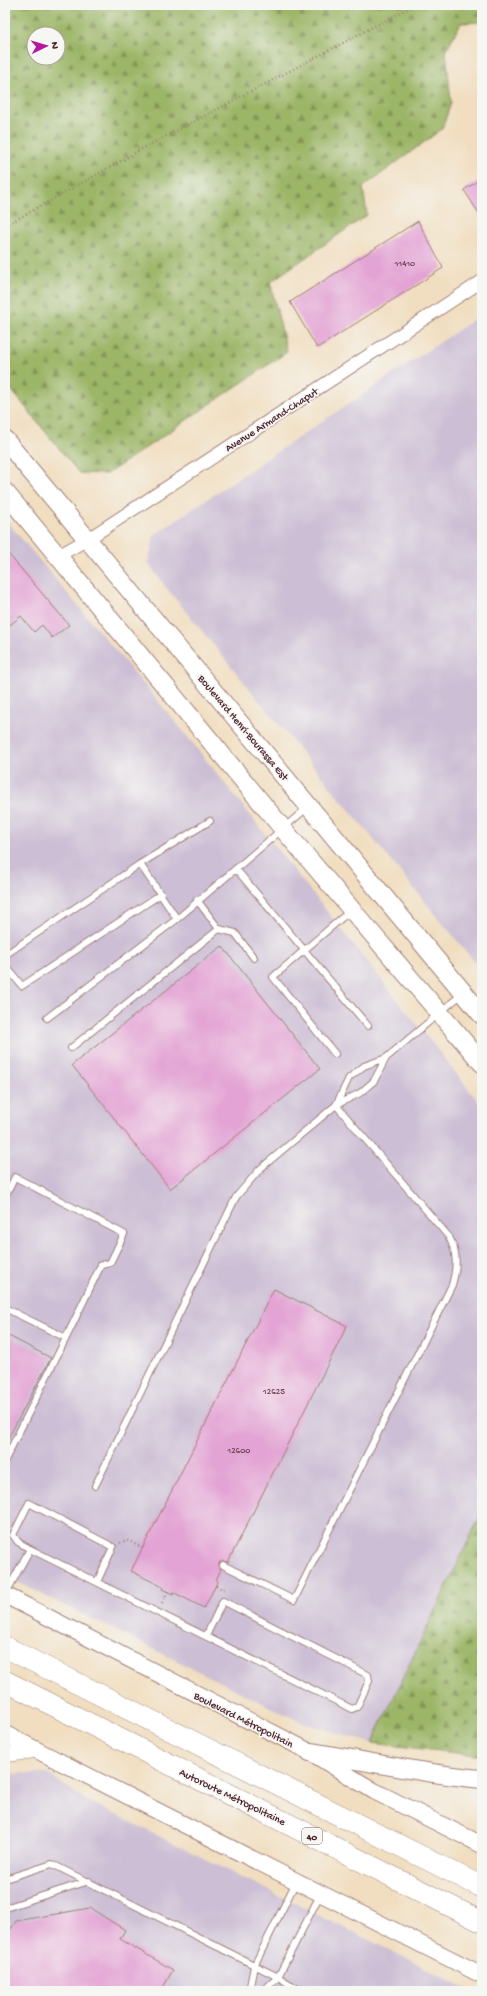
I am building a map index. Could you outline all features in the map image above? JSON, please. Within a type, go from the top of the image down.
[{"type":"highway","points":[[5,1639],[54,1672]]},
{"type":"highway","points":[[5,1647],[482,1887]]},
{"type":"highway","name":"Autoroute Métropolitaine","points":[[5,1681],[482,1922]]},
{"type":"highway","points":[[5,1688],[46,1702]]},
{"type":"main road","name":"Boulevard Henri-Bourassa Est","points":[[5,440],[482,1015]]},
{"type":"main road","points":[[5,492],[284,830],[482,1063]]},
{"type":"main road","name":"Boulevard Métropolitain","points":[[5,1595],[310,1752],[374,1791],[482,1845]]},
{"type":"main road","points":[[5,1734],[482,1975]]},
{"type":"main road","points":[[310,1752],[371,1761],[427,1772],[482,1779]]},
{"type":"street","name":"Avenue Armand-Chaput","points":[[58,556],[88,539],[482,281]]},
{"type":"street","points":[[5,1755],[36,1750]]},
{"type":"lane","points":[[47,1018],[177,919],[197,900],[284,830],[310,806]]},
{"type":"lane","points":[[5,955],[140,864],[210,820]]},
{"type":"lane","points":[[140,864],[177,919]]},
{"type":"lane","points":[[236,869],[368,1026]]},
{"type":"lane","points":[[5,965],[22,986],[161,894]]},
{"type":"lane","points":[[197,900],[219,929],[235,933],[254,958]]},
{"type":"lane","points":[[335,1054],[272,977],[352,909]]},
{"type":"lane","points":[[72,1048],[219,929]]},
{"type":"lane","points":[[336,1105],[349,1078],[364,1066],[386,1058],[464,993]]},
{"type":"lane","points":[[95,1486],[236,1197],[260,1169],[336,1105],[360,1093],[374,1081],[386,1058]]},
{"type":"lane","points":[[223,1565],[294,1600],[452,1285],[456,1272],[456,1253],[449,1237],[336,1105]]},
{"type":"lane","points":[[5,1197],[15,1177],[124,1234],[110,1263],[101,1265],[5,1460]]},
{"type":"lane","points":[[5,1308],[66,1338]]},
{"type":"lane","points":[[97,1582],[113,1547],[29,1503],[13,1535],[18,1542],[97,1582],[352,1709],[357,1707],[370,1681],[368,1675],[223,1601],[206,1636]]},
{"type":"lane","points":[[5,1595],[30,1548]]},
{"type":"lane","points":[[5,1879],[52,1864],[89,1881],[278,1977],[301,1991]]},
{"type":"lane","points":[[5,1908],[89,1881]]},
{"type":"lane","points":[[249,1991],[254,1966],[296,1881]]},
{"type":"lane","points":[[264,1991],[278,1977],[321,1893]]},
{"type":"path","points":[[5,226],[153,143],[415,5]]},
{"type":"path","points":[[126,1540],[143,1548]]},
{"type":"path","points":[[216,1586],[227,1591],[225,1593]]},
{"type":"path","points":[[162,1602],[168,1592]]},
{"type":"shaded area","points":[[482,314],[482,971],[169,591],[148,563],[154,535]]},
{"type":"shaded area","points":[[5,519],[183,731],[482,1106],[482,1512],[372,1743],[303,1723],[5,1576]]},
{"type":"shaded area","points":[[5,1773],[48,1774],[86,1800],[472,1991],[5,1991]]},
{"type":"green space","points":[[5,5],[482,5],[482,22],[461,23],[446,50],[451,103],[442,129],[363,187],[367,215],[270,282],[287,352],[107,474],[79,473],[5,382]]},
{"type":"green space","points":[[482,1512],[482,1756],[372,1743]]},
{"type":"building","points":[[482,178],[482,218],[464,190]]},
{"type":"building","points":[[418,221],[443,268],[317,348],[290,302]]},
{"type":"building","points":[[5,550],[69,625],[52,638],[42,625],[34,632],[21,616],[5,629]]},
{"type":"building","points":[[222,946],[320,1069],[170,1189],[72,1065]]},
{"type":"building","points":[[274,1289],[347,1326],[228,1562],[222,1561],[219,1563],[221,1569],[216,1580],[218,1581],[204,1608],[173,1592],[173,1594],[162,1589],[163,1587],[131,1571]]},
{"type":"building","points":[[5,1334],[51,1358],[5,1444]]},
{"type":"building","points":[[90,1908],[125,1930],[120,1939],[173,1970],[161,1991],[5,1991],[5,1938],[16,1921]]}]
